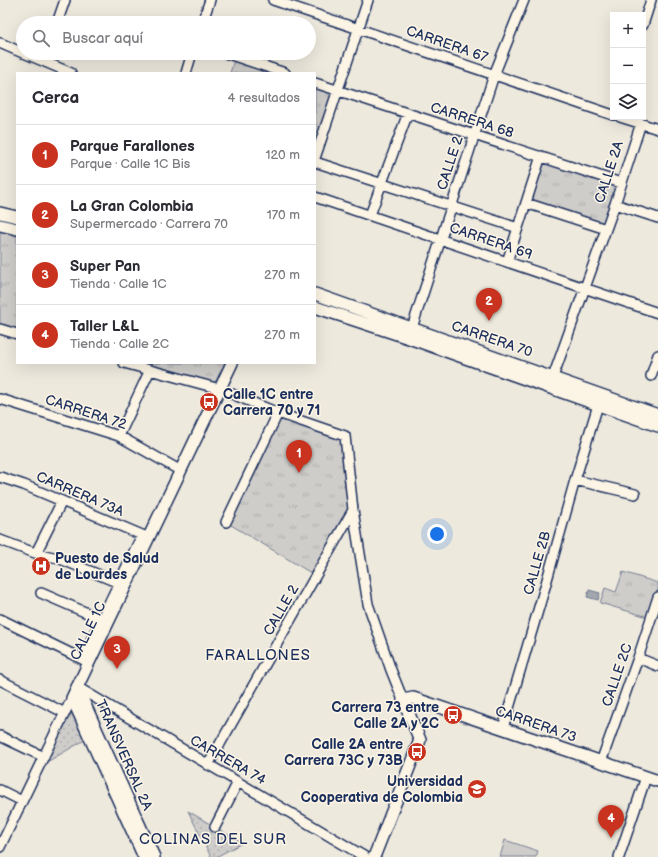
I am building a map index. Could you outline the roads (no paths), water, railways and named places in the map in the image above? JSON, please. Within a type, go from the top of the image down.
[{"type":"street","points":[[60,16],[65,0]]},
{"type":"street","points":[[204,16],[210,0]]},
{"type":"street","name":"CARRERA 67","points":[[272,0],[610,114]]},
{"type":"street","points":[[316,155],[368,0]]},
{"type":"street","name":"CALLE 2","points":[[410,332],[494,75],[524,0]]},
{"type":"street","points":[[646,16],[651,0]]},
{"type":"street","points":[[0,43],[16,50]]},
{"type":"street","points":[[48,60],[55,70],[66,72]]},
{"type":"street","points":[[186,72],[190,60]]},
{"type":"street","points":[[246,60],[282,72]]},
{"type":"street","name":"CARRERA 68","points":[[316,82],[621,183]]},
{"type":"street","points":[[370,215],[408,113]]},
{"type":"street","points":[[630,120],[658,129]]},
{"type":"street","name":"CALLE 2A","points":[[553,377],[615,204],[641,123]]},
{"type":"street","points":[[507,262],[541,156]]},
{"type":"street","points":[[316,162],[518,228]]},
{"type":"street","name":"CARRERA 69","points":[[316,197],[658,313]]},
{"type":"street","points":[[526,203],[606,229]]},
{"type":"street","points":[[615,204],[658,218]]},
{"type":"street","points":[[0,213],[16,217]]},
{"type":"street","points":[[0,225],[16,229]]},
{"type":"street","name":"CARRERA 70","points":[[316,294],[598,405],[658,426]]},
{"type":"street","name":"CARRERA 70","points":[[316,308],[410,332],[553,377],[658,415]]},
{"type":"street","points":[[0,329],[16,334]]},
{"type":"street","points":[[651,376],[658,356]]},
{"type":"street","points":[[128,364],[220,389],[278,413],[345,436],[353,510],[368,604],[391,670],[420,740],[374,857]]},
{"type":"street","name":"CALLE 1C","points":[[0,846],[65,713],[77,687],[86,661],[145,537],[181,470],[232,364]]},
{"type":"street","points":[[119,436],[150,370]]},
{"type":"street","name":"CARRERA 72","points":[[0,399],[98,428],[119,436],[181,470]]},
{"type":"street","name":"CALLE 2B","points":[[502,728],[544,592],[575,480],[598,405]]},
{"type":"street","points":[[226,522],[278,413]]},
{"type":"street","name":"CARRERA 73A","points":[[0,477],[62,501],[145,537]]},
{"type":"street","points":[[575,480],[635,494]]},
{"type":"street","points":[[36,553],[62,501]]},
{"type":"street","name":"CALLE 2","points":[[208,765],[353,510]]},
{"type":"street","points":[[0,620],[86,661],[101,619],[145,537]]},
{"type":"street","points":[[0,540],[36,553],[58,558],[119,583]]},
{"type":"street","points":[[40,592],[101,619]]},
{"type":"street","name":"CALLE 2C","points":[[601,762],[658,597]]},
{"type":"street","points":[[638,658],[658,666]]},
{"type":"street","points":[[0,680],[65,713]]},
{"type":"street","name":"CARRERA 74","points":[[77,687],[365,857]]},
{"type":"street","name":"TRANSVERSAL 2A","points":[[77,687],[154,857]]},
{"type":"street","name":"TRANSVERSAL 2A","points":[[72,698],[144,857]]},
{"type":"street","name":"CARRERA 73","points":[[403,700],[413,698],[658,781]]},
{"type":"street","points":[[0,736],[44,757]]},
{"type":"street","points":[[619,857],[646,777]]},
{"type":"street","points":[[215,827],[238,782]]},
{"type":"street","points":[[0,790],[22,801]]},
{"type":"place","name":"La Gran Colombia","points":[[489,321]]},
{"type":"place","name":"Calle 1C entre Carrera 70 y 71","points":[[209,402]]},
{"type":"place","name":"Parque Farallones","points":[[299,473]]},
{"type":"place","name":"Puesto de Salud de Lourdes","points":[[41,566]]},
{"type":"place","name":"Super Pan","points":[[117,669]]},
{"type":"place","name":"Carrera 73 entre Calle 2A y 2C","points":[[453,715]]},
{"type":"place","name":"Calle 2A entre Carrera 73C y 73B","points":[[417,752]]},
{"type":"place","name":"Universidad Cooperativa de Colombia","points":[[477,789]]},
{"type":"place","name":"Taller L&L","points":[[611,838]]},
{"type":"district","name":"FARALLONES","points":[[258,655]]},
{"type":"district","name":"COLINAS DEL SUR","points":[[213,839]]}]
